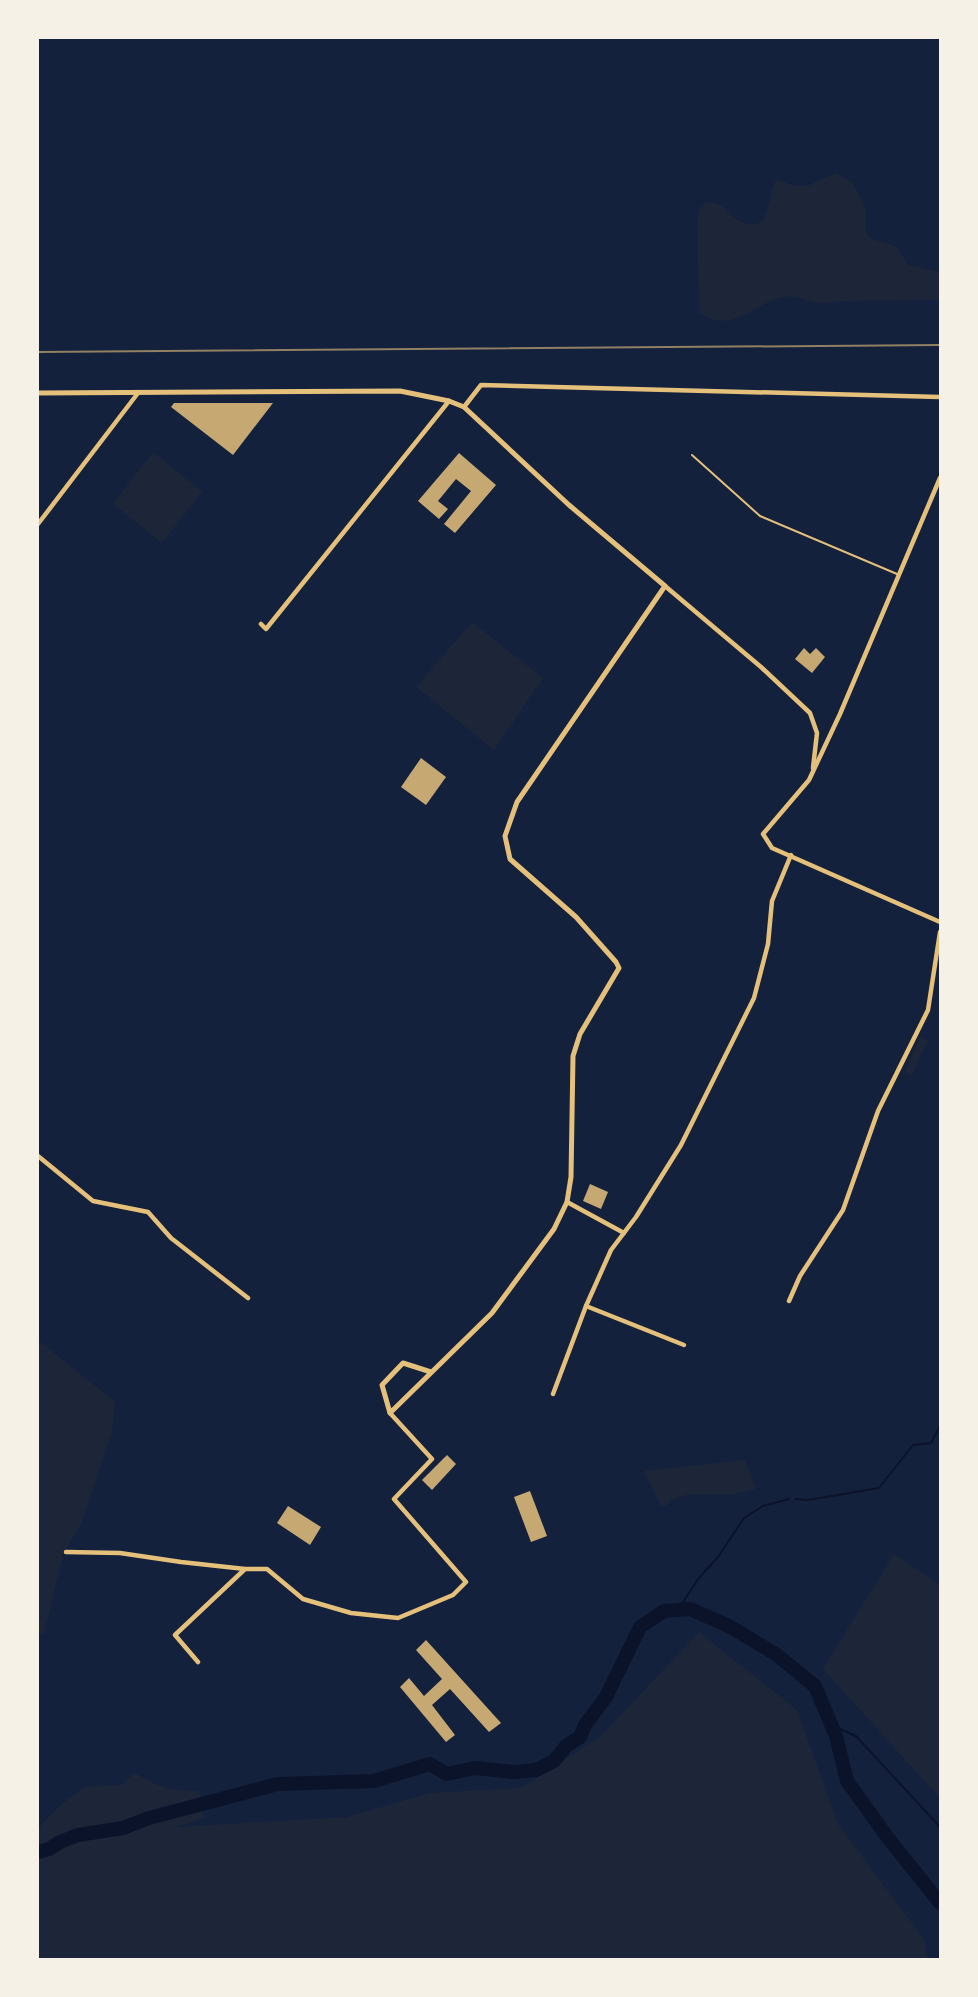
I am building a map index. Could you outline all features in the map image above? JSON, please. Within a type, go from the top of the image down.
[{"type":"street","points":[[464,407],[481,385],[940,397]]},
{"type":"street","points":[[38,393],[400,391],[449,401],[464,407],[569,505],[761,667],[810,713],[817,732],[812,774]]},
{"type":"street","points":[[38,524],[138,393]]},
{"type":"street","points":[[261,624],[266,629],[449,401]]},
{"type":"street","points":[[940,478],[812,774],[763,834],[772,848],[940,922]]},
{"type":"street","points":[[390,1413],[492,1313],[554,1228],[567,1202],[571,1177],[573,1056],[580,1034],[619,968],[576,917],[510,859],[506,836],[517,802],[665,586]]},
{"type":"street","points":[[553,1394],[586,1306],[611,1250],[681,1145],[754,998],[768,944],[772,901],[791,855]]},
{"type":"street","points":[[789,1301],[800,1276],[843,1210],[878,1111],[928,1010],[940,932]]},
{"type":"street","points":[[937,949],[940,958]]},
{"type":"street","points":[[38,1156],[93,1201],[148,1212],[171,1238],[248,1298]]},
{"type":"street","points":[[567,1202],[624,1233]]},
{"type":"street","points":[[586,1306],[684,1345]]},
{"type":"street","points":[[66,1552],[120,1553],[245,1569],[267,1569],[303,1599],[351,1613],[398,1618],[453,1595],[466,1582],[394,1499],[432,1460],[390,1413],[382,1385],[403,1363],[431,1372]]},
{"type":"street","points":[[198,1662],[175,1635],[245,1569]]},
{"type":"lane","points":[[692,455],[760,516],[900,575]]},
{"type":"shaded area","points":[[836,173],[853,183],[866,210],[865,230],[871,239],[890,244],[898,249],[908,265],[940,272],[940,300],[820,303],[789,296],[774,300],[743,315],[721,321],[710,319],[699,312],[697,222],[699,210],[706,203],[716,204],[723,206],[744,223],[753,225],[763,221],[776,180],[797,186],[807,186]]},
{"type":"shaded area","points":[[153,452],[202,492],[162,543],[113,504]]},
{"type":"shaded area","points":[[472,622],[543,678],[494,750],[416,687]]},
{"type":"shaded area","points":[[920,1037],[928,1040],[912,1075],[905,1072]]},
{"type":"shaded area","points":[[38,1340],[115,1402],[112,1431],[81,1524],[63,1554],[44,1634],[38,1633]]},
{"type":"shaded area","points":[[745,1460],[756,1489],[734,1494],[690,1494],[670,1500],[668,1505],[661,1506],[644,1471]]},
{"type":"shaded area","points":[[894,1554],[940,1585],[940,1798],[823,1669]]},
{"type":"shaded area","points":[[699,1632],[797,1710],[838,1824],[924,1939],[928,1959],[38,1959],[38,1831],[63,1803],[85,1787],[121,1785],[135,1773],[166,1788],[199,1791],[204,1818],[177,1827],[347,1817],[430,1793],[521,1788],[600,1737]]},
{"type":"building","points":[[174,403],[273,403],[233,455],[171,407]]},
{"type":"building","points":[[459,453],[496,485],[455,533],[444,524],[471,491],[456,479],[438,501],[448,509],[439,519],[418,501]]},
{"type":"building","points":[[804,648],[810,654],[816,648],[825,657],[812,673],[795,659]]},
{"type":"building","points":[[421,758],[446,777],[426,805],[401,787]]},
{"type":"building","points":[[590,1184],[608,1192],[601,1209],[583,1201]]},
{"type":"building","points":[[447,1455],[456,1464],[432,1490],[422,1480]]},
{"type":"building","points":[[530,1491],[547,1536],[531,1542],[514,1497]]},
{"type":"building","points":[[288,1506],[321,1527],[310,1545],[277,1523]]},
{"type":"building","points":[[426,1640],[501,1723],[489,1732],[450,1689],[432,1705],[455,1735],[446,1742],[400,1687],[409,1678],[424,1696],[442,1679],[416,1650]]},
{"type":"waterway","points":[[795,1499],[808,1500],[879,1488],[913,1445],[931,1443],[940,1426]]},
{"type":"waterway","points":[[678,1610],[698,1579],[718,1557],[744,1518],[763,1506],[789,1499]]},
{"type":"waterway","points":[[38,1852],[78,1835],[123,1828],[149,1818],[278,1784],[374,1781],[430,1764],[447,1774],[475,1768],[514,1772],[536,1770],[554,1761],[566,1746],[580,1737],[585,1725],[606,1697],[640,1627],[664,1611],[690,1609],[729,1626],[777,1655],[815,1686],[836,1736],[847,1781],[888,1838],[940,1903]]},
{"type":"waterway","points":[[831,1725],[856,1736],[940,1827]]},
{"type":"railway","points":[[38,352],[940,345]]}]
